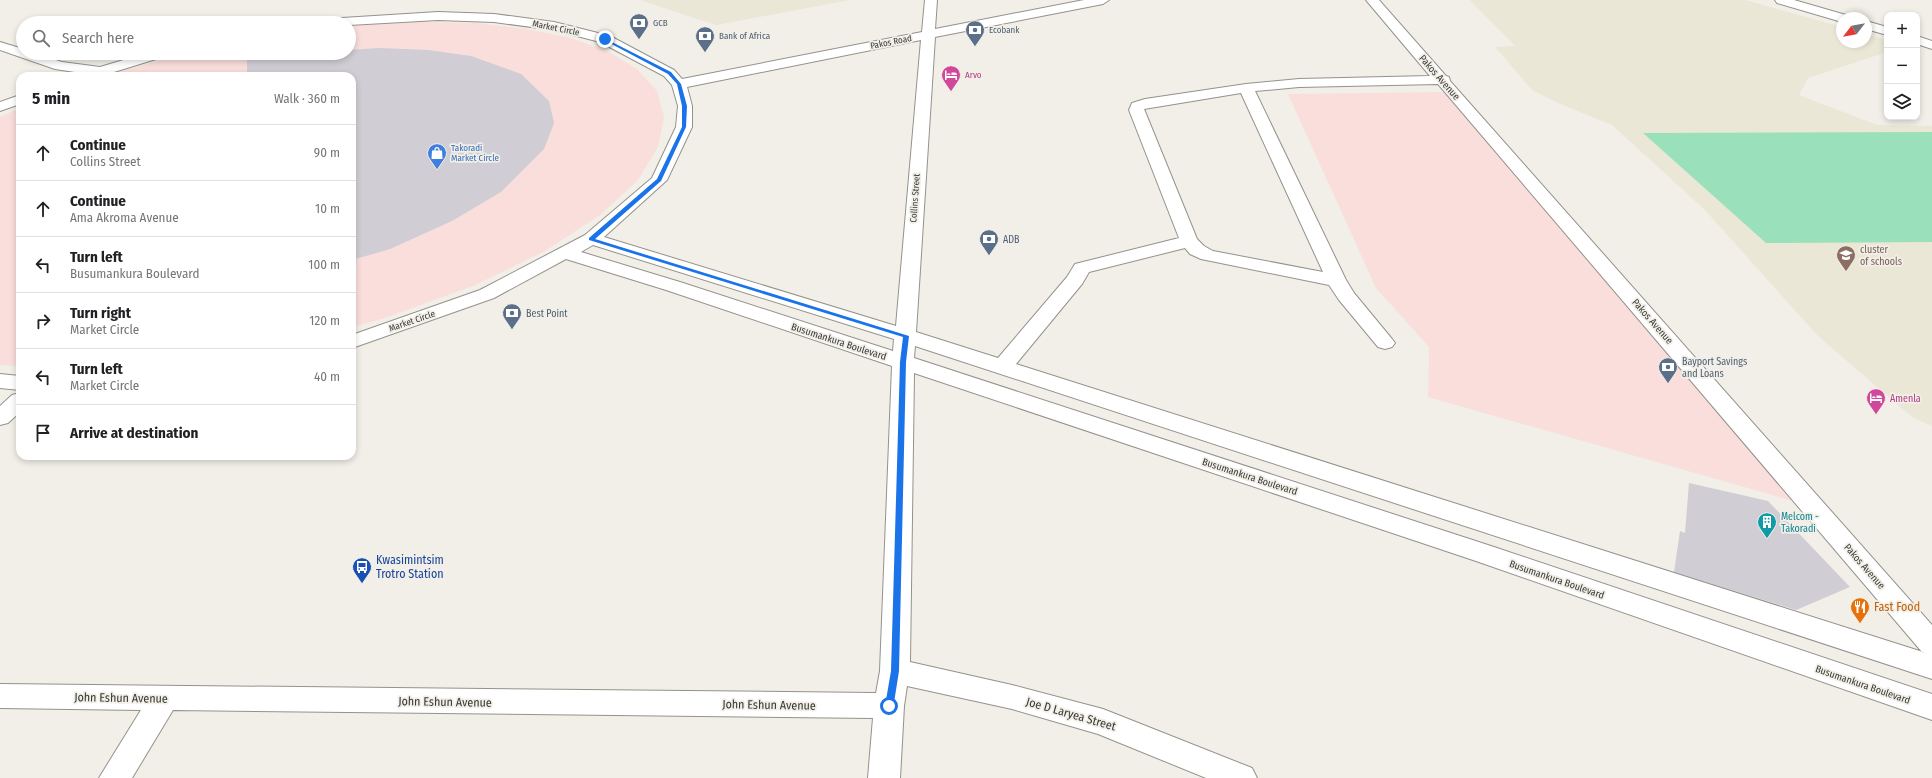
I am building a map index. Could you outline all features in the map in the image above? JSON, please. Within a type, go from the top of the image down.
[{"type":"street","name":"Collins Street","points":[[903,362],[906,336],[914,55],[929,30],[931,0]]},
{"type":"street","name":"Pakos Road","points":[[674,78],[879,44],[929,30],[1055,0]]},
{"type":"street","name":"Pakos Road","points":[[674,78],[929,30],[1103,0]]},
{"type":"street","name":"Pakos Avenue","points":[[1372,0],[1444,80],[1932,644]]},
{"type":"street","points":[[1781,0],[1836,16]]},
{"type":"street","points":[[438,16],[449,5]]},
{"type":"street","name":"Market Circle","points":[[356,21],[438,16],[494,18],[554,26],[605,39],[674,78],[684,106],[684,127],[659,180],[591,239],[487,294],[356,341]]},
{"type":"street","points":[[1872,27],[1884,31]]},
{"type":"street","points":[[1920,41],[1932,45]]},
{"type":"street","points":[[879,44],[914,55]]},
{"type":"street","points":[[0,46],[16,51]]},
{"type":"street","points":[[43,60],[64,67],[99,71]]},
{"type":"street","points":[[96,72],[137,60]]},
{"type":"street","points":[[1336,280],[1308,276],[1208,255],[1197,250],[1189,241],[1136,110],[1137,106],[1145,103],[1246,88],[1313,83],[1444,80]]},
{"type":"street","points":[[1246,88],[1336,280],[1346,296],[1385,343]]},
{"type":"street","points":[[0,108],[16,101]]},
{"type":"street","points":[[591,239],[906,336],[1932,667]]},
{"type":"street","points":[[1002,367],[1075,280],[1082,268],[1189,241]]},
{"type":"street","name":"Busumankura Boulevard","points":[[565,253],[673,286],[1485,554],[1932,707]]},
{"type":"street","points":[[884,778],[889,706],[895,671],[903,362]]},
{"type":"street","points":[[0,381],[16,383]]},
{"type":"street","points":[[0,418],[16,404]]},
{"type":"street","name":"Joe D Laryea Street","points":[[895,671],[1012,697],[1103,722],[1241,778]]},
{"type":"street","name":"John Eshun Avenue","points":[[0,696],[889,706]]},
{"type":"street","points":[[115,778],[164,699]]},
{"type":"shaded area","points":[[640,0],[850,0],[716,25]]},
{"type":"shaded area","name":"cluster of schools","points":[[1470,0],[1745,0],[1836,25],[1836,48],[1872,48],[1872,36],[1884,39],[1884,53],[1808,78],[1799,95],[1877,125],[1932,126],[1932,426],[1912,417],[1818,336],[1704,209],[1612,125],[1558,103],[1532,90],[1495,47],[1515,46]]},
{"type":"shaded area","points":[[422,22],[477,23],[527,29],[571,38],[609,52],[637,69],[657,91],[664,117],[658,147],[638,180],[600,215],[545,251],[473,286],[385,318],[356,326],[356,72],[118,72],[162,60],[356,60],[356,26]]},
{"type":"shaded area","points":[[1447,92],[1814,507],[1428,397],[1429,347],[1376,288],[1288,94]]},
{"type":"shaded area","points":[[16,110],[16,366],[0,365],[0,117]]},
{"type":"green space","points":[[1932,132],[1932,242],[1766,243],[1643,133]]},
{"type":"building","name":"Takoradi Market Circle","points":[[379,48],[428,50],[471,56],[521,74],[549,101],[554,123],[544,149],[501,192],[452,221],[390,249],[356,259],[356,72],[247,72],[247,60],[356,60],[356,50]]},
{"type":"building","name":"Melcom - Takoradi","points":[[1689,483],[1768,501],[1850,587],[1796,610],[1674,572],[1680,531],[1685,533]]},
{"type":"place","name":"GCB","points":[[639,40]]},
{"type":"place","name":"Ecobank","points":[[975,47]]},
{"type":"place","name":"Bank of Africa","points":[[705,53]]},
{"type":"place","name":"Arvo","points":[[951,92]]},
{"type":"place","name":"Takoradi Market Circle","points":[[437,170]]},
{"type":"place","name":"ADB","points":[[989,256]]},
{"type":"place","name":"cluster of schools","points":[[1846,272]]},
{"type":"place","name":"Best Point","points":[[512,330]]},
{"type":"place","name":"Bayport Savings and Loans","points":[[1668,384]]},
{"type":"place","name":"Amenla","points":[[1876,415]]},
{"type":"place","name":"Melcom - Takoradi","points":[[1767,539]]},
{"type":"place","name":"Kwasimintsim Trotro Station","points":[[362,584]]},
{"type":"place","name":"Fast Food","points":[[1860,624]]},
{"type":"route","points":[[605,39],[669,73],[679,84],[684,106],[684,127],[659,180],[591,239],[906,336],[903,362],[895,671],[889,706]]}]
